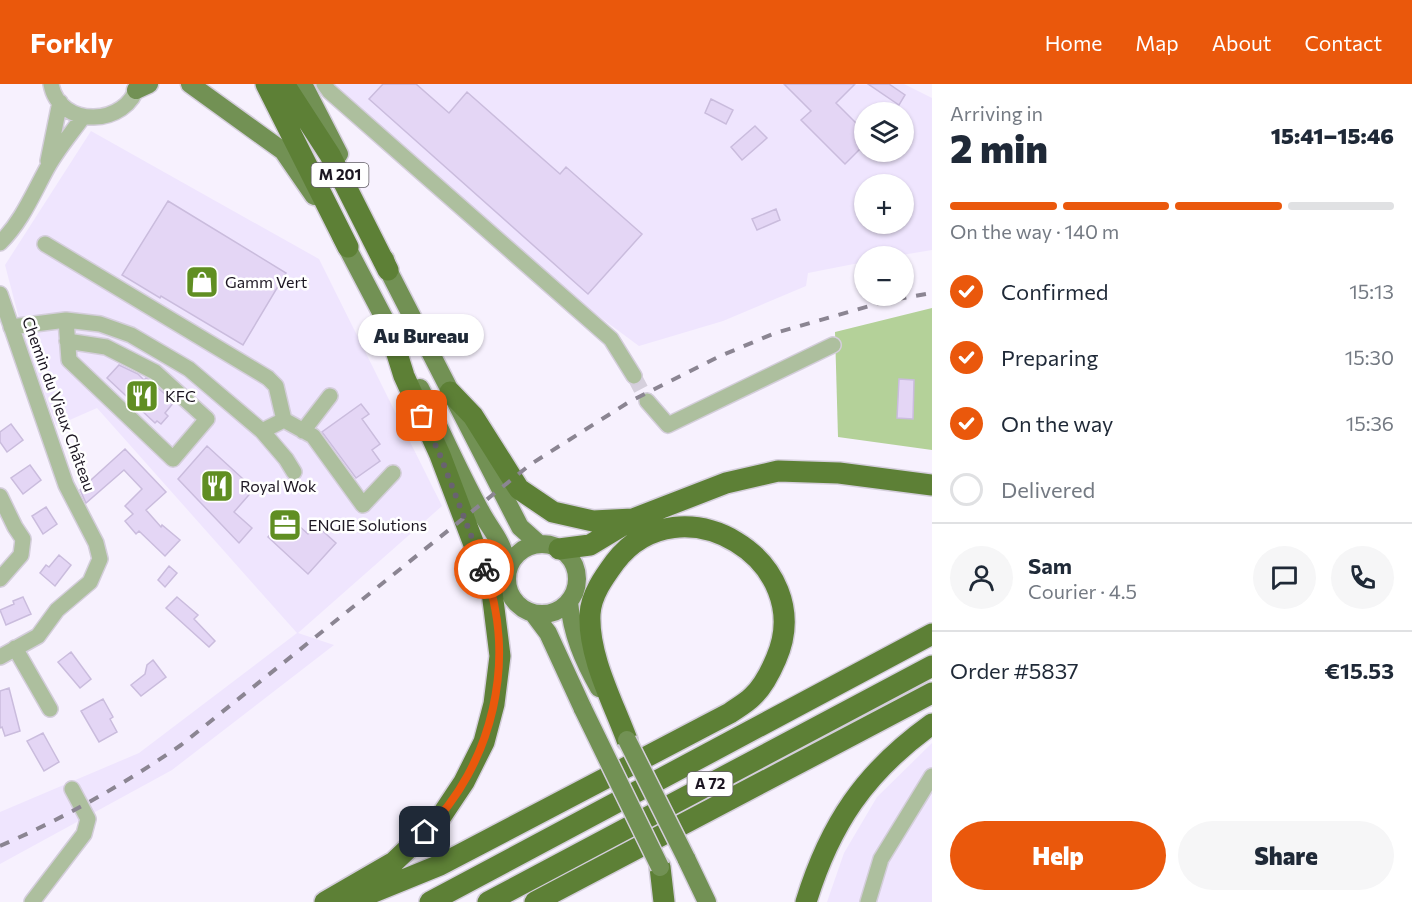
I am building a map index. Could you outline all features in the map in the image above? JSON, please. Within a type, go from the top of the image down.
[{"type":"highway","name":"M 201","points":[[266,84],[348,247]]},
{"type":"highway","name":"M 201","points":[[284,84],[330,155],[388,270]]},
{"type":"highway","points":[[325,902],[394,861],[440,818],[464,782],[484,742],[494,704],[500,656],[492,592],[440,455],[404,376],[389,328]]},
{"type":"highway","points":[[450,392],[473,416],[519,489],[553,513],[593,521],[633,519]]},
{"type":"highway","points":[[549,547],[590,545],[633,519],[726,483],[778,471],[839,473],[932,485]]},
{"type":"highway","points":[[349,902],[441,865],[730,713],[752,697],[769,675],[781,648],[785,618],[777,585],[758,557],[734,539],[708,529],[680,526],[652,532],[625,550],[602,580],[590,613],[592,648],[627,740]]},
{"type":"highway","name":"A 72","points":[[430,902],[932,634]]},
{"type":"highway","name":"A 72","points":[[488,902],[932,666]]},
{"type":"highway","points":[[535,902],[932,693]]},
{"type":"highway","points":[[806,902],[828,843],[850,804],[896,752],[932,724]]},
{"type":"highway","points":[[660,867],[664,902]]},
{"type":"main road","points":[[190,84],[283,150],[348,247]]},
{"type":"main road","points":[[303,84],[378,230],[388,270]]},
{"type":"main road","name":"M 201","points":[[348,247],[481,512],[502,545],[506,556],[507,572]]},
{"type":"main road","name":"M 201","points":[[388,270],[520,527],[549,547]]},
{"type":"main road","points":[[533,613],[551,613],[568,602],[576,586],[573,564],[549,547],[520,552],[512,561],[507,572],[507,585],[511,597],[516,603],[533,613],[549,633],[676,902]]},
{"type":"main road","points":[[568,602],[571,624],[581,655],[627,740],[707,902]]},
{"type":"street","points":[[51,84],[60,102],[70,111],[83,117],[96,118],[108,116],[120,110],[141,86]]},
{"type":"street","points":[[324,84],[329,91],[611,339],[634,376]]},
{"type":"street","points":[[46,170],[60,102]]},
{"type":"street","points":[[0,243],[12,232],[26,212],[46,170],[83,117]]},
{"type":"street","points":[[45,243],[268,378],[276,386],[284,420],[313,436],[363,505],[393,474]]},
{"type":"street","name":"Chemin du Vieux Château","points":[[0,294],[66,485],[96,543],[100,559],[90,582],[57,610],[38,636],[0,657]]},
{"type":"street","points":[[66,320],[67,341],[69,360],[173,459],[207,419],[155,372],[106,347],[67,341]]},
{"type":"street","points":[[11,327],[66,320],[100,324],[131,335],[189,369],[262,432],[286,459],[294,472]]},
{"type":"street","points":[[647,401],[668,425],[833,345]]},
{"type":"street","points":[[303,431],[330,396]]},
{"type":"street","points":[[262,432],[284,420]]},
{"type":"street","points":[[0,496],[23,539],[21,555],[0,579]]},
{"type":"street","points":[[15,648],[49,710]]},
{"type":"street","points":[[868,902],[881,859],[932,776]]},
{"type":"street","points":[[32,902],[84,834],[88,819],[72,789]]},
{"type":"shaded area","points":[[333,84],[904,84],[932,98],[932,250],[914,253],[914,246],[854,246],[854,264],[808,273],[806,286],[723,321],[639,346],[574,298]]},
{"type":"shaded area","points":[[91,131],[319,259],[442,506],[298,633],[334,645],[172,770],[0,864],[0,812],[139,753],[297,633],[97,408],[56,426],[25,341],[5,265]]},
{"type":"shaded area","points":[[932,743],[932,902],[827,902],[844,853],[877,797]]},
{"type":"green space","points":[[932,308],[932,450],[838,437],[835,332]]},
{"type":"building","points":[[383,84],[416,84],[449,113],[467,92],[560,174],[566,167],[642,234],[588,294],[369,99]]},
{"type":"building","points":[[784,84],[855,84],[836,103],[854,121],[854,155],[845,164],[801,120],[811,111]]},
{"type":"building","points":[[868,84],[889,84],[905,95],[901,102],[895,102]]},
{"type":"building","points":[[711,99],[733,110],[726,124],[705,113]]},
{"type":"building","points":[[755,126],[767,138],[742,160],[731,147]]},
{"type":"building","points":[[168,201],[286,273],[243,345],[122,275]]},
{"type":"building","points":[[776,209],[780,220],[757,230],[752,219]]},
{"type":"building","points":[[119,365],[138,374],[144,380],[146,378],[149,380],[174,402],[165,413],[168,416],[161,424],[157,421],[155,423],[107,378]]},
{"type":"building","points":[[899,379],[914,380],[913,419],[897,418]]},
{"type":"building","points":[[361,404],[369,414],[362,419],[380,444],[372,450],[380,461],[356,478],[322,432]]},
{"type":"building","points":[[11,424],[23,440],[7,452],[0,442],[0,432]]},
{"type":"building","points":[[207,446],[254,489],[234,512],[252,528],[239,543],[178,479]]},
{"type":"building","points":[[125,449],[166,492],[146,510],[161,527],[162,525],[180,540],[165,556],[139,531],[136,534],[125,521],[133,514],[125,506],[142,489],[124,470],[86,503],[80,490]]},
{"type":"building","points":[[30,465],[41,480],[23,494],[11,478]]},
{"type":"building","points":[[46,507],[57,524],[43,534],[32,516]]},
{"type":"building","points":[[288,516],[308,534],[316,525],[336,543],[308,574],[268,537]]},
{"type":"building","points":[[59,555],[71,565],[55,586],[40,573],[46,565],[49,567]]},
{"type":"building","points":[[169,566],[177,573],[165,587],[158,580]]},
{"type":"building","points":[[23,597],[31,614],[6,625],[0,610]]},
{"type":"building","points":[[177,597],[198,615],[194,619],[215,641],[209,647],[166,608]]},
{"type":"building","points":[[71,652],[91,679],[80,688],[58,662]]},
{"type":"building","points":[[153,660],[166,677],[141,696],[131,685],[145,674],[147,665]]},
{"type":"building","points":[[9,688],[20,731],[5,736],[2,727],[0,728],[0,691]]},
{"type":"building","points":[[103,699],[113,717],[110,719],[117,732],[99,742],[81,711]]},
{"type":"building","points":[[43,733],[59,762],[44,771],[27,741]]},
{"type":"tunnel","points":[[634,376],[647,401]]},
{"type":"railway","points":[[0,846],[93,800],[181,745],[531,464],[629,402],[718,357],[775,333],[887,301],[932,293]]},
{"type":"way so far","points":[[422,416],[440,455],[484,569]]},
{"type":"place","name":"Gamm Vert","points":[[202,282]]},
{"type":"place","name":"KFC","points":[[142,396]]},
{"type":"place","name":"Au Bureau","points":[[422,416]]},
{"type":"place","name":"Royal Wok","points":[[217,486]]},
{"type":"place","name":"ENGIE Solutions","points":[[285,525]]},
{"type":"route","points":[[425,832],[440,818],[464,782],[484,742],[494,704],[500,656],[492,592],[484,569]]}]
